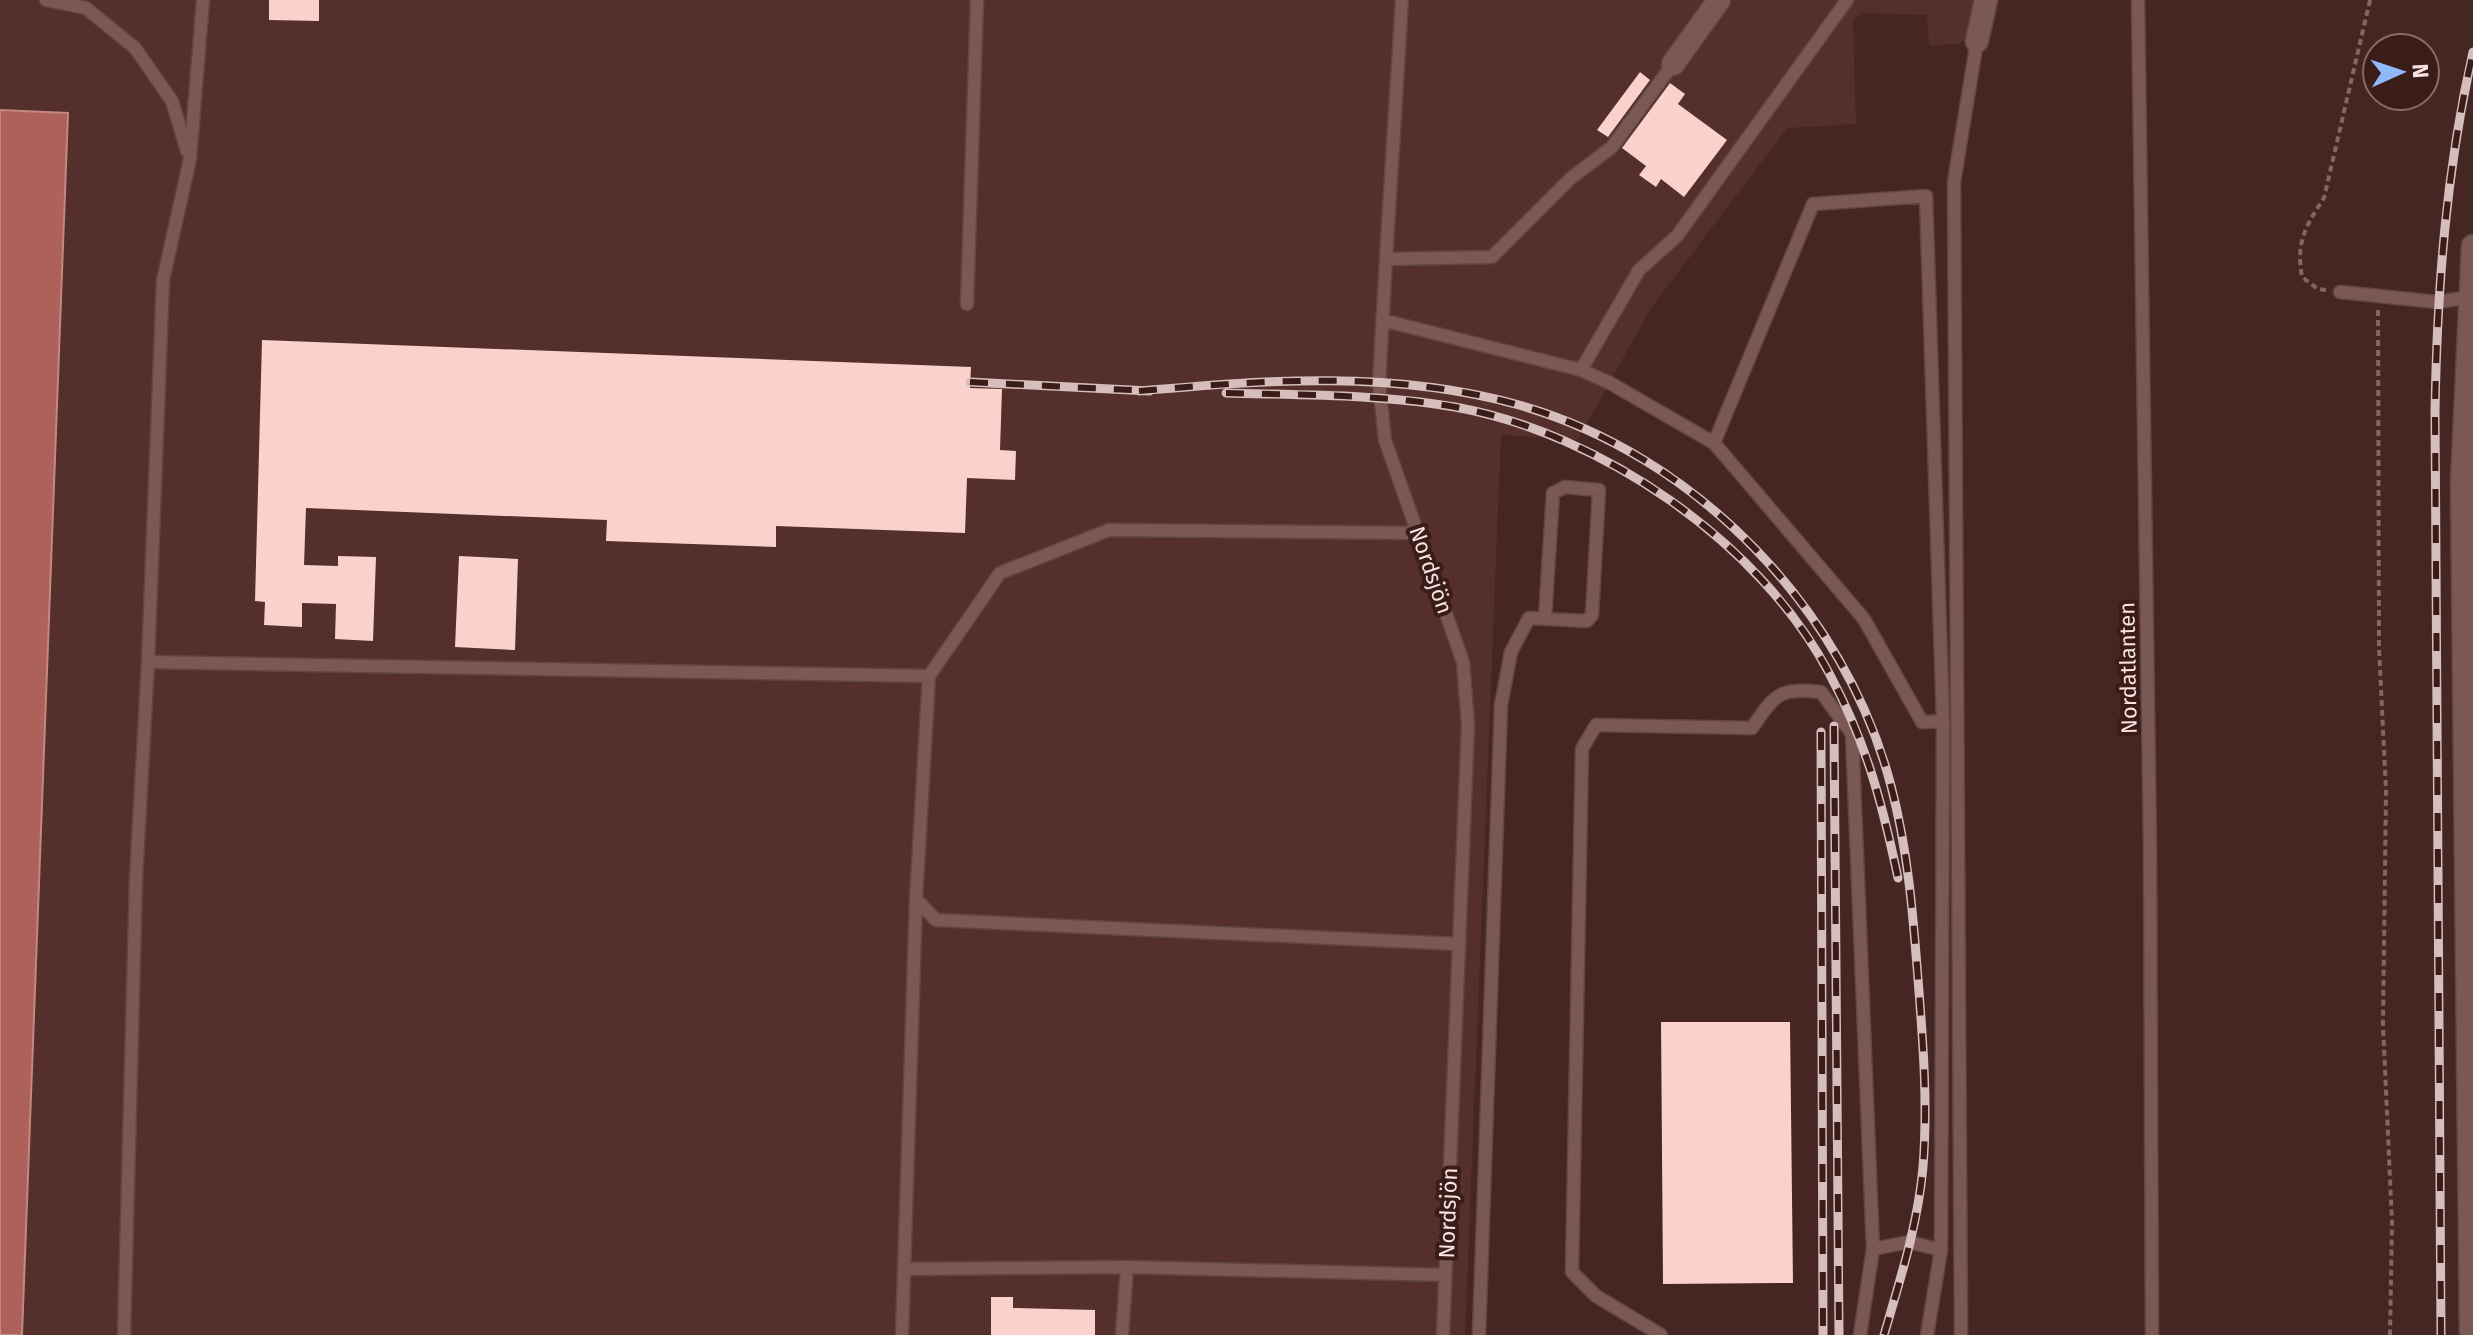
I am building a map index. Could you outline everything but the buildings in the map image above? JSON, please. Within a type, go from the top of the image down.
[{"type":"street","points":[[1673,64],[1719,0]]},
{"type":"street","points":[[1977,41],[1986,0]]},
{"type":"street","points":[[2471,1335],[2462,483],[2473,246]]},
{"type":"lane","points":[[46,0],[86,8],[135,48],[172,101],[190,159]]},
{"type":"lane","points":[[124,1335],[136,878],[163,280],[190,159],[203,0]]},
{"type":"lane","points":[[967,304],[977,0]]},
{"type":"lane","name":"Nordsjön","points":[[1402,0],[1379,399],[1385,440],[1463,662],[1468,725],[1443,1335]]},
{"type":"lane","points":[[1581,370],[1639,270],[1677,236],[1847,0]]},
{"type":"lane","name":"Nordatlanten","points":[[2138,0],[2150,848],[2152,1335]]},
{"type":"lane","points":[[1961,1335],[1954,182],[1977,41]]},
{"type":"lane","points":[[1386,259],[1492,257],[1571,178],[1612,147],[1673,64]]},
{"type":"lane","points":[[1714,443],[1813,204],[1926,196],[1943,721],[1941,1250],[1927,1335]]},
{"type":"lane","points":[[2340,292],[2437,302],[2472,297]]},
{"type":"lane","points":[[1382,320],[1581,370],[1610,383],[1714,443],[1864,619],[1922,722],[1943,721]]},
{"type":"lane","points":[[1479,1335],[1501,705],[1511,652],[1529,618],[1587,621],[1592,615],[1599,490],[1565,487],[1553,493],[1545,618]]},
{"type":"lane","points":[[902,1335],[916,899],[929,676],[1000,573],[1109,530],[1418,533]]},
{"type":"lane","points":[[148,662],[929,676]]},
{"type":"lane","points":[[1661,1335],[1596,1296],[1572,1272],[1582,749],[1596,725],[1752,728],[1773,696],[1791,689],[1821,692],[1852,734],[1873,1249],[1860,1335]]},
{"type":"lane","points":[[916,899],[936,920]]},
{"type":"lane","points":[[915,936],[936,920],[1459,944]]},
{"type":"lane","points":[[1873,1249],[1909,1242],[1941,1250]]},
{"type":"lane","points":[[905,1269],[1127,1267],[1445,1275]]},
{"type":"lane","points":[[1122,1335],[1127,1267]]},
{"type":"path","points":[[2340,292],[2318,289],[2302,277],[2298,252],[2306,226],[2324,198],[2370,0]]},
{"type":"path","points":[[2374,295],[2379,631],[2386,791],[2383,1025],[2392,1222],[2390,1335]]},
{"type":"shaded area","points":[[0,0],[1988,0],[1991,29],[1956,44],[1929,46],[1927,15],[1864,13],[1853,20],[1856,124],[1787,128],[1649,311],[1578,440],[1501,435],[1465,1335],[22,1335],[68,113],[0,110]]},
{"type":"shaded area","points":[[0,110],[68,113],[22,1335],[0,1335]]},
{"type":"railway","points":[[2441,1335],[2436,366],[2450,186],[2473,52]]},
{"type":"railway","points":[[1139,391],[1282,381],[1377,382],[1425,386],[1519,405],[1584,428],[1645,461],[1702,501],[1754,548],[1800,601],[1838,659],[1869,721],[1891,786],[1909,882],[1923,1050],[1923,1167],[1913,1231],[1884,1335]]},
{"type":"railway","points":[[970,382],[1150,391]]},
{"type":"railway","points":[[1226,393],[1370,397],[1455,407],[1510,421],[1565,441],[1619,468],[1670,501],[1719,538],[1762,580],[1799,625],[1829,673],[1853,723],[1871,773],[1898,878]]},
{"type":"railway","points":[[1834,726],[1839,1335]]},
{"type":"railway","points":[[1821,732],[1823,1335]]}]
